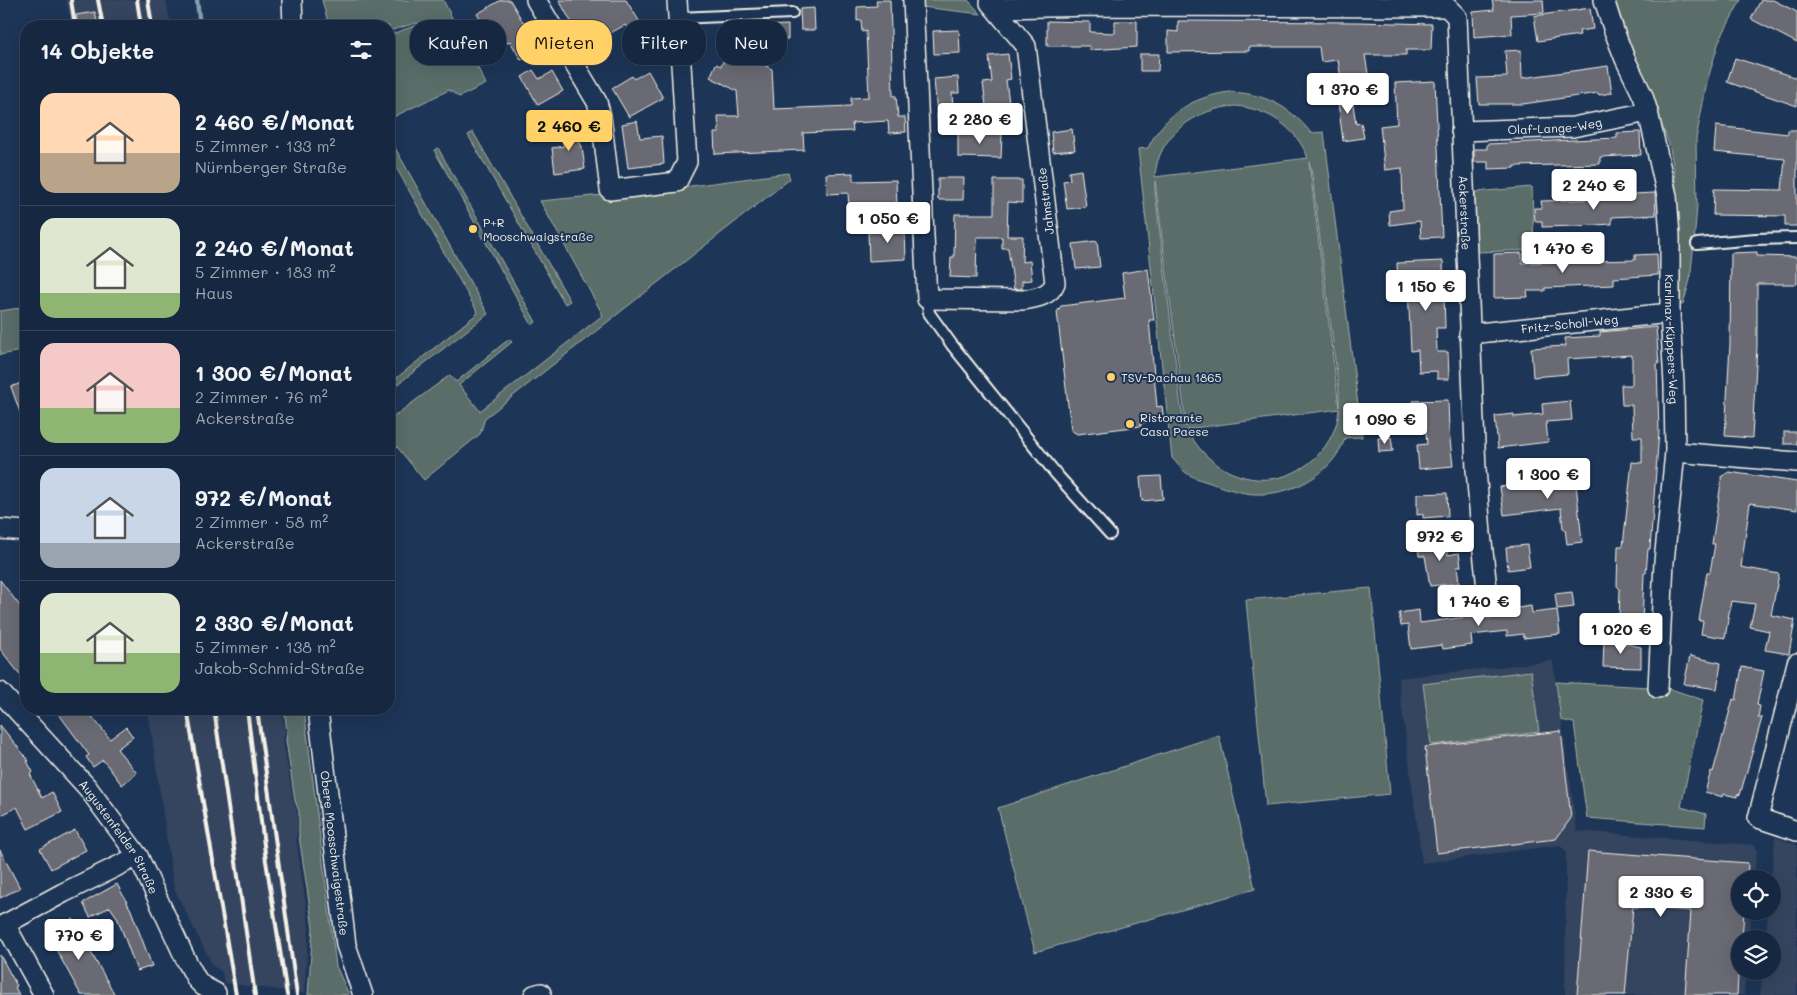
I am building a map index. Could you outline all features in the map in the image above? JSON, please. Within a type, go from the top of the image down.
[{"type":"street","points":[[292,0],[293,20]]},
{"type":"street","points":[[536,0],[597,102],[601,116],[610,190],[678,182],[687,162],[677,9]]},
{"type":"street","points":[[913,0],[927,299]]},
{"type":"street","name":"Karlmax-Küppers-Weg","points":[[1604,0],[1617,40],[1643,96],[1667,196],[1670,236],[1670,313],[1675,452],[1664,562],[1658,688]]},
{"type":"street","name":"Ackerstraße","points":[[991,4],[1413,3],[1447,7],[1457,16],[1469,334],[1477,487],[1489,607]]},
{"type":"street","name":"Jahnstraße","points":[[927,299],[1024,300],[1036,298],[1046,293],[1055,284],[1026,46],[991,4]]},
{"type":"street","name":"Olaf-Lange-Weg","points":[[1461,131],[1573,127],[1648,112]]},
{"type":"street","name":"Fritz-Scholl-Weg","points":[[1469,334],[1670,313]]},
{"type":"street","points":[[1675,452],[1797,462]]},
{"type":"street","points":[[0,529],[20,531]]},
{"type":"street","points":[[1797,664],[1758,818],[1797,831]]},
{"type":"street","name":"Augustenfelder Straße","points":[[0,692],[20,714]]},
{"type":"street","name":"Augustenfelder Straße","points":[[21,715],[87,788],[138,856],[193,973],[203,986],[216,993]]},
{"type":"street","name":"Obere Moosschwaigestraße","points":[[319,715],[346,945],[363,995]]},
{"type":"street","points":[[44,995],[2,926],[63,892],[138,856]]},
{"type":"lane","points":[[677,9],[792,13]]},
{"type":"lane","points":[[1697,244],[1797,238]]},
{"type":"lane","points":[[927,299],[929,313],[952,345],[1057,475],[1110,534]]},
{"type":"shaded area","points":[[66,0],[166,0],[170,20],[71,20]]},
{"type":"shaded area","points":[[1553,661],[1577,831],[1754,845],[1757,849],[1755,870],[1731,870],[1731,920],[1750,920],[1750,930],[1731,930],[1731,980],[1745,980],[1744,995],[1565,995],[1566,851],[1559,845],[1422,863],[1398,678]]},
{"type":"shaded area","points":[[149,715],[282,715],[285,732],[283,740],[293,801],[297,812],[298,828],[296,838],[309,927],[304,993],[224,983],[222,972],[213,966],[174,889]]},
{"type":"shaded area","points":[[1775,837],[1797,845],[1797,995],[1760,995],[1762,980],[1781,980],[1781,930],[1767,930],[1767,920],[1781,920],[1781,870],[1772,870]]},
{"type":"green space","points":[[322,0],[443,0],[453,20],[410,20],[410,25],[395,29],[395,20],[327,20]]},
{"type":"green space","points":[[922,0],[968,0],[981,14],[922,7]]},
{"type":"green space","points":[[1615,0],[1741,0],[1719,41],[1707,82],[1696,139],[1697,206],[1690,280],[1683,304],[1675,309],[1678,212],[1670,149]]},
{"type":"green space","points":[[410,28],[410,65],[476,65],[486,84],[459,97],[449,90],[395,116],[395,33]]},
{"type":"green space","points":[[1241,93],[1264,98],[1285,108],[1311,133],[1324,132],[1362,437],[1345,438],[1331,463],[1309,481],[1268,494],[1239,492],[1200,480],[1185,472],[1172,458],[1138,149],[1148,148],[1162,126],[1181,109],[1216,94]],"holes":[[[1236,106],[1259,111],[1270,116],[1280,122],[1296,137],[1308,158],[1155,177],[1157,162],[1163,148],[1171,137],[1194,118],[1221,108]],[[1309,162],[1339,391],[1339,407]],[[1155,181],[1186,427],[1181,407]],[[1339,409],[1335,429],[1321,452],[1299,470],[1281,477],[1263,479],[1245,477],[1227,471],[1198,446],[1187,429]]]},
{"type":"green space","points":[[473,132],[570,301],[565,304],[468,135]]},
{"type":"green space","points":[[395,148],[488,314],[395,386],[395,379],[478,313],[395,166]]},
{"type":"green space","points":[[438,148],[536,322],[532,325],[434,150]]},
{"type":"green space","points":[[788,173],[790,179],[485,418],[480,434],[424,480],[395,444],[395,416],[450,375],[456,382],[509,339],[512,342],[459,385],[480,411],[603,315],[540,201],[676,188]]},
{"type":"green space","points":[[1532,187],[1534,250],[1477,252],[1475,192]]},
{"type":"green space","points":[[20,308],[20,351],[0,355],[0,311]]},
{"type":"green space","points":[[1371,588],[1390,794],[1266,806],[1246,600]]},
{"type":"green space","points":[[1531,671],[1539,732],[1431,745],[1423,684]]},
{"type":"green space","points":[[1556,682],[1668,688],[1703,700],[1681,807],[1706,814],[1705,827],[1587,818],[1574,723],[1561,720]]},
{"type":"green space","points":[[285,715],[305,715],[336,966],[349,995],[308,995],[313,928],[299,836],[299,811],[295,801],[286,740]]},
{"type":"green space","points":[[1219,735],[1255,889],[1035,952],[998,808]]},
{"type":"building","points":[[501,0],[510,0],[522,20],[516,20],[516,51],[510,41],[506,43],[506,20],[481,20],[477,14]]},
{"type":"building","points":[[559,0],[626,0],[639,20],[622,20],[622,27],[612,32],[612,20],[570,20]]},
{"type":"building","points":[[876,0],[890,0],[893,96],[896,96],[898,117],[905,117],[906,132],[889,133],[888,121],[852,123],[853,131],[803,133],[804,150],[715,154],[714,133],[719,133],[718,116],[739,116],[737,91],[710,77],[716,64],[721,66],[764,65],[772,69],[774,109],[851,106],[851,98],[869,97],[866,31],[862,32],[861,20],[857,21],[857,7],[877,6]]},
{"type":"building","points":[[1492,0],[1543,0],[1544,13],[1511,15],[1512,34],[1474,37],[1473,12],[1494,10]]},
{"type":"building","points":[[1761,0],[1773,0],[1797,12],[1797,43],[1751,19]]},
{"type":"building","points":[[814,8],[815,30],[801,30],[800,9]]},
{"type":"building","points":[[1590,8],[1593,29],[1579,31],[1580,35],[1538,41],[1534,16]]},
{"type":"building","points":[[95,12],[97,20],[77,20],[76,15]]},
{"type":"building","points":[[1047,21],[1090,22],[1090,32],[1115,33],[1115,21],[1137,21],[1137,47],[1090,50],[1090,46],[1047,46]]},
{"type":"building","points":[[1178,21],[1432,24],[1431,50],[1406,50],[1406,55],[1365,55],[1369,80],[1342,84],[1338,60],[1321,62],[1319,47],[1249,47],[1249,51],[1168,52],[1168,31],[1178,32]]},
{"type":"building","points":[[959,30],[960,53],[934,54],[933,31]]},
{"type":"building","points":[[1521,50],[1522,78],[1608,66],[1612,93],[1599,95],[1598,93],[1523,104],[1479,104],[1477,78],[1507,77],[1505,51]]},
{"type":"building","points":[[1008,54],[1011,79],[1006,80],[1009,103],[986,106],[983,83],[992,82],[989,56]]},
{"type":"building","points":[[1140,54],[1159,54],[1158,71],[1140,71]]},
{"type":"building","points":[[1735,58],[1797,78],[1797,106],[1727,82]]},
{"type":"building","points":[[533,70],[539,79],[552,72],[563,91],[538,105],[522,77]]},
{"type":"building","points":[[648,71],[663,98],[629,117],[612,88],[632,76],[634,79]]},
{"type":"building","points":[[958,77],[959,93],[952,93],[954,125],[938,126],[934,79]]},
{"type":"building","points":[[1435,81],[1442,237],[1421,238],[1420,221],[1390,225],[1389,211],[1403,209],[1402,168],[1385,170],[1380,126],[1397,124],[1395,83]]},
{"type":"building","points":[[1350,85],[1356,124],[1361,123],[1364,138],[1343,141],[1336,87]]},
{"type":"building","points":[[637,121],[640,138],[662,136],[664,164],[628,168],[622,124]]},
{"type":"building","points":[[572,125],[582,147],[585,169],[555,173],[552,148],[564,146],[558,131]]},
{"type":"building","points":[[1716,126],[1788,134],[1788,130],[1797,130],[1797,226],[1785,226],[1785,216],[1713,215],[1714,189],[1782,190],[1785,159],[1714,152]]},
{"type":"building","points":[[1072,129],[1075,150],[1053,152],[1051,132]]},
{"type":"building","points":[[1640,132],[1641,155],[1600,157],[1600,164],[1515,166],[1515,168],[1488,169],[1488,162],[1474,162],[1474,149],[1487,149],[1487,144],[1617,138],[1617,133]]},
{"type":"building","points":[[958,133],[1002,134],[1001,158],[958,157]]},
{"type":"building","points":[[1081,170],[1086,207],[1067,209],[1063,181],[1070,180],[1069,172]]},
{"type":"building","points":[[853,173],[853,181],[896,180],[897,206],[849,208],[848,193],[827,194],[826,174]]},
{"type":"building","points":[[938,178],[964,178],[963,200],[938,200]]},
{"type":"building","points":[[994,180],[1022,180],[1022,203],[1008,202],[1007,236],[1023,236],[1022,262],[1030,261],[1032,280],[1022,281],[1022,289],[1014,289],[1008,248],[1002,248],[1002,237],[977,237],[976,278],[950,277],[951,257],[954,257],[955,214],[994,214]]},
{"type":"building","points":[[1655,193],[1656,215],[1612,217],[1612,224],[1577,226],[1542,227],[1542,221],[1535,221],[1534,208],[1542,208],[1541,201],[1633,198],[1633,194]]},
{"type":"building","points":[[886,224],[902,224],[902,230],[905,230],[906,259],[869,261],[868,232],[886,231]]},
{"type":"building","points":[[1097,241],[1100,267],[1076,269],[1073,244]]},
{"type":"building","points":[[1757,252],[1757,256],[1797,257],[1797,284],[1757,284],[1757,346],[1752,438],[1725,436],[1730,344],[1731,253]]},
{"type":"building","points":[[1522,253],[1522,263],[1635,260],[1635,255],[1657,254],[1658,275],[1614,278],[1614,285],[1545,288],[1545,291],[1527,291],[1528,297],[1494,298],[1494,254]]},
{"type":"building","points":[[1443,261],[1445,328],[1436,328],[1437,352],[1448,352],[1449,379],[1437,379],[1437,371],[1419,372],[1418,350],[1411,351],[1408,287],[1398,288],[1397,263]]},
{"type":"building","points":[[1148,269],[1154,320],[1149,320],[1157,407],[1162,406],[1164,420],[1141,423],[1141,426],[1077,434],[1071,430],[1057,312],[1061,306],[1125,298],[1122,273]]},
{"type":"building","points":[[1656,327],[1659,364],[1657,364],[1659,432],[1650,549],[1648,549],[1646,573],[1644,573],[1642,625],[1619,622],[1620,589],[1617,586],[1618,546],[1623,546],[1632,462],[1642,463],[1642,437],[1633,437],[1632,405],[1622,405],[1621,385],[1632,385],[1632,355],[1567,359],[1568,374],[1533,377],[1531,348],[1566,346],[1565,338],[1600,336],[1600,332]]},
{"type":"building","points":[[20,383],[20,412],[11,387]]},
{"type":"building","points":[[1448,400],[1453,466],[1419,469],[1417,445],[1427,444],[1425,421],[1414,422],[1413,401]]},
{"type":"building","points":[[1570,401],[1572,420],[1546,422],[1548,442],[1498,448],[1495,416],[1514,414],[1514,417],[1543,414],[1542,404]]},
{"type":"building","points":[[1784,432],[1797,432],[1797,444],[1784,444]]},
{"type":"building","points":[[1391,437],[1393,451],[1379,452],[1378,438]]},
{"type":"building","points":[[1574,464],[1582,542],[1567,544],[1561,508],[1504,515],[1500,487],[1558,479],[1557,466]]},
{"type":"building","points":[[1729,472],[1797,482],[1797,510],[1750,503],[1741,567],[1779,574],[1771,615],[1795,620],[1789,654],[1765,650],[1769,631],[1750,627],[1755,604],[1731,601],[1725,638],[1701,634],[1703,621],[1699,621],[1707,572],[1710,572],[1715,544],[1712,544],[1722,476]]},
{"type":"building","points":[[1161,476],[1163,499],[1142,501],[1140,477]]},
{"type":"building","points":[[1447,493],[1448,516],[1423,518],[1423,514],[1417,515],[1417,494]]},
{"type":"building","points":[[1446,538],[1448,555],[1459,553],[1461,566],[1457,567],[1459,583],[1430,586],[1425,556],[1419,556],[1419,541]]},
{"type":"building","points":[[1527,545],[1530,567],[1508,570],[1506,547]]},
{"type":"building","points":[[0,580],[20,606],[20,674],[0,649]]},
{"type":"building","points":[[1572,592],[1574,607],[1557,609],[1555,594]]},
{"type":"building","points":[[1531,606],[1532,613],[1557,610],[1560,634],[1524,638],[1523,634],[1507,636],[1507,631],[1471,635],[1472,645],[1443,649],[1442,645],[1411,649],[1408,625],[1401,626],[1399,613],[1419,610],[1420,623],[1482,615],[1491,618],[1498,613],[1504,612],[1504,610]]},
{"type":"building","points":[[1604,639],[1641,647],[1641,668],[1603,667]]},
{"type":"building","points":[[1690,656],[1721,663],[1717,689],[1684,684]]},
{"type":"building","points":[[1742,667],[1764,671],[1757,705],[1760,706],[1758,718],[1762,718],[1740,795],[1737,794],[1737,797],[1724,794],[1723,797],[1705,792],[1711,771],[1713,772],[1733,699],[1736,700]]},
{"type":"building","points":[[59,715],[91,715],[110,739],[126,727],[133,737],[117,749],[137,773],[122,785],[103,760],[93,767],[86,757],[89,755]]},
{"type":"building","points":[[0,725],[29,761],[27,761],[33,772],[30,774],[42,798],[52,792],[62,812],[28,829],[17,807],[0,816]]},
{"type":"building","points":[[1561,731],[1571,818],[1556,839],[1437,853],[1425,747]]},
{"type":"building","points":[[75,830],[86,850],[51,869],[40,849]]},
{"type":"building","points":[[0,850],[20,888],[0,898]]},
{"type":"building","points":[[1588,851],[1748,863],[1748,870],[1731,870],[1731,920],[1743,920],[1743,930],[1731,930],[1731,980],[1738,980],[1737,995],[1685,995],[1691,911],[1633,907],[1625,995],[1577,995]]},
{"type":"building","points":[[117,884],[131,910],[152,966],[137,971],[117,917],[110,907],[90,917],[83,903]]},
{"type":"building","points":[[73,919],[115,995],[81,995],[47,933]]},
{"type":"building","points":[[0,955],[17,986],[15,987],[19,995],[0,995]]},
{"type":"waterway","points":[[197,0],[199,20]]},
{"type":"railway","points":[[71,0],[74,20]]},
{"type":"railway","points":[[98,0],[102,20]]},
{"type":"railway","points":[[137,0],[140,20]]},
{"type":"railway","points":[[148,0],[151,20]]},
{"type":"railway","points":[[188,715],[236,995]]},
{"type":"railway","points":[[215,715],[255,995]]},
{"type":"railway","points":[[248,715],[266,861],[287,995]]},
{"type":"railway","points":[[258,715],[297,995]]},
{"type":"place","name":"P+R Mooschwaigstraße","points":[[473,229]]},
{"type":"place","name":"TSV-Dachau 1865","points":[[1111,377]]},
{"type":"place","name":"Ristorante Casa Paese","points":[[1130,424]]}]
